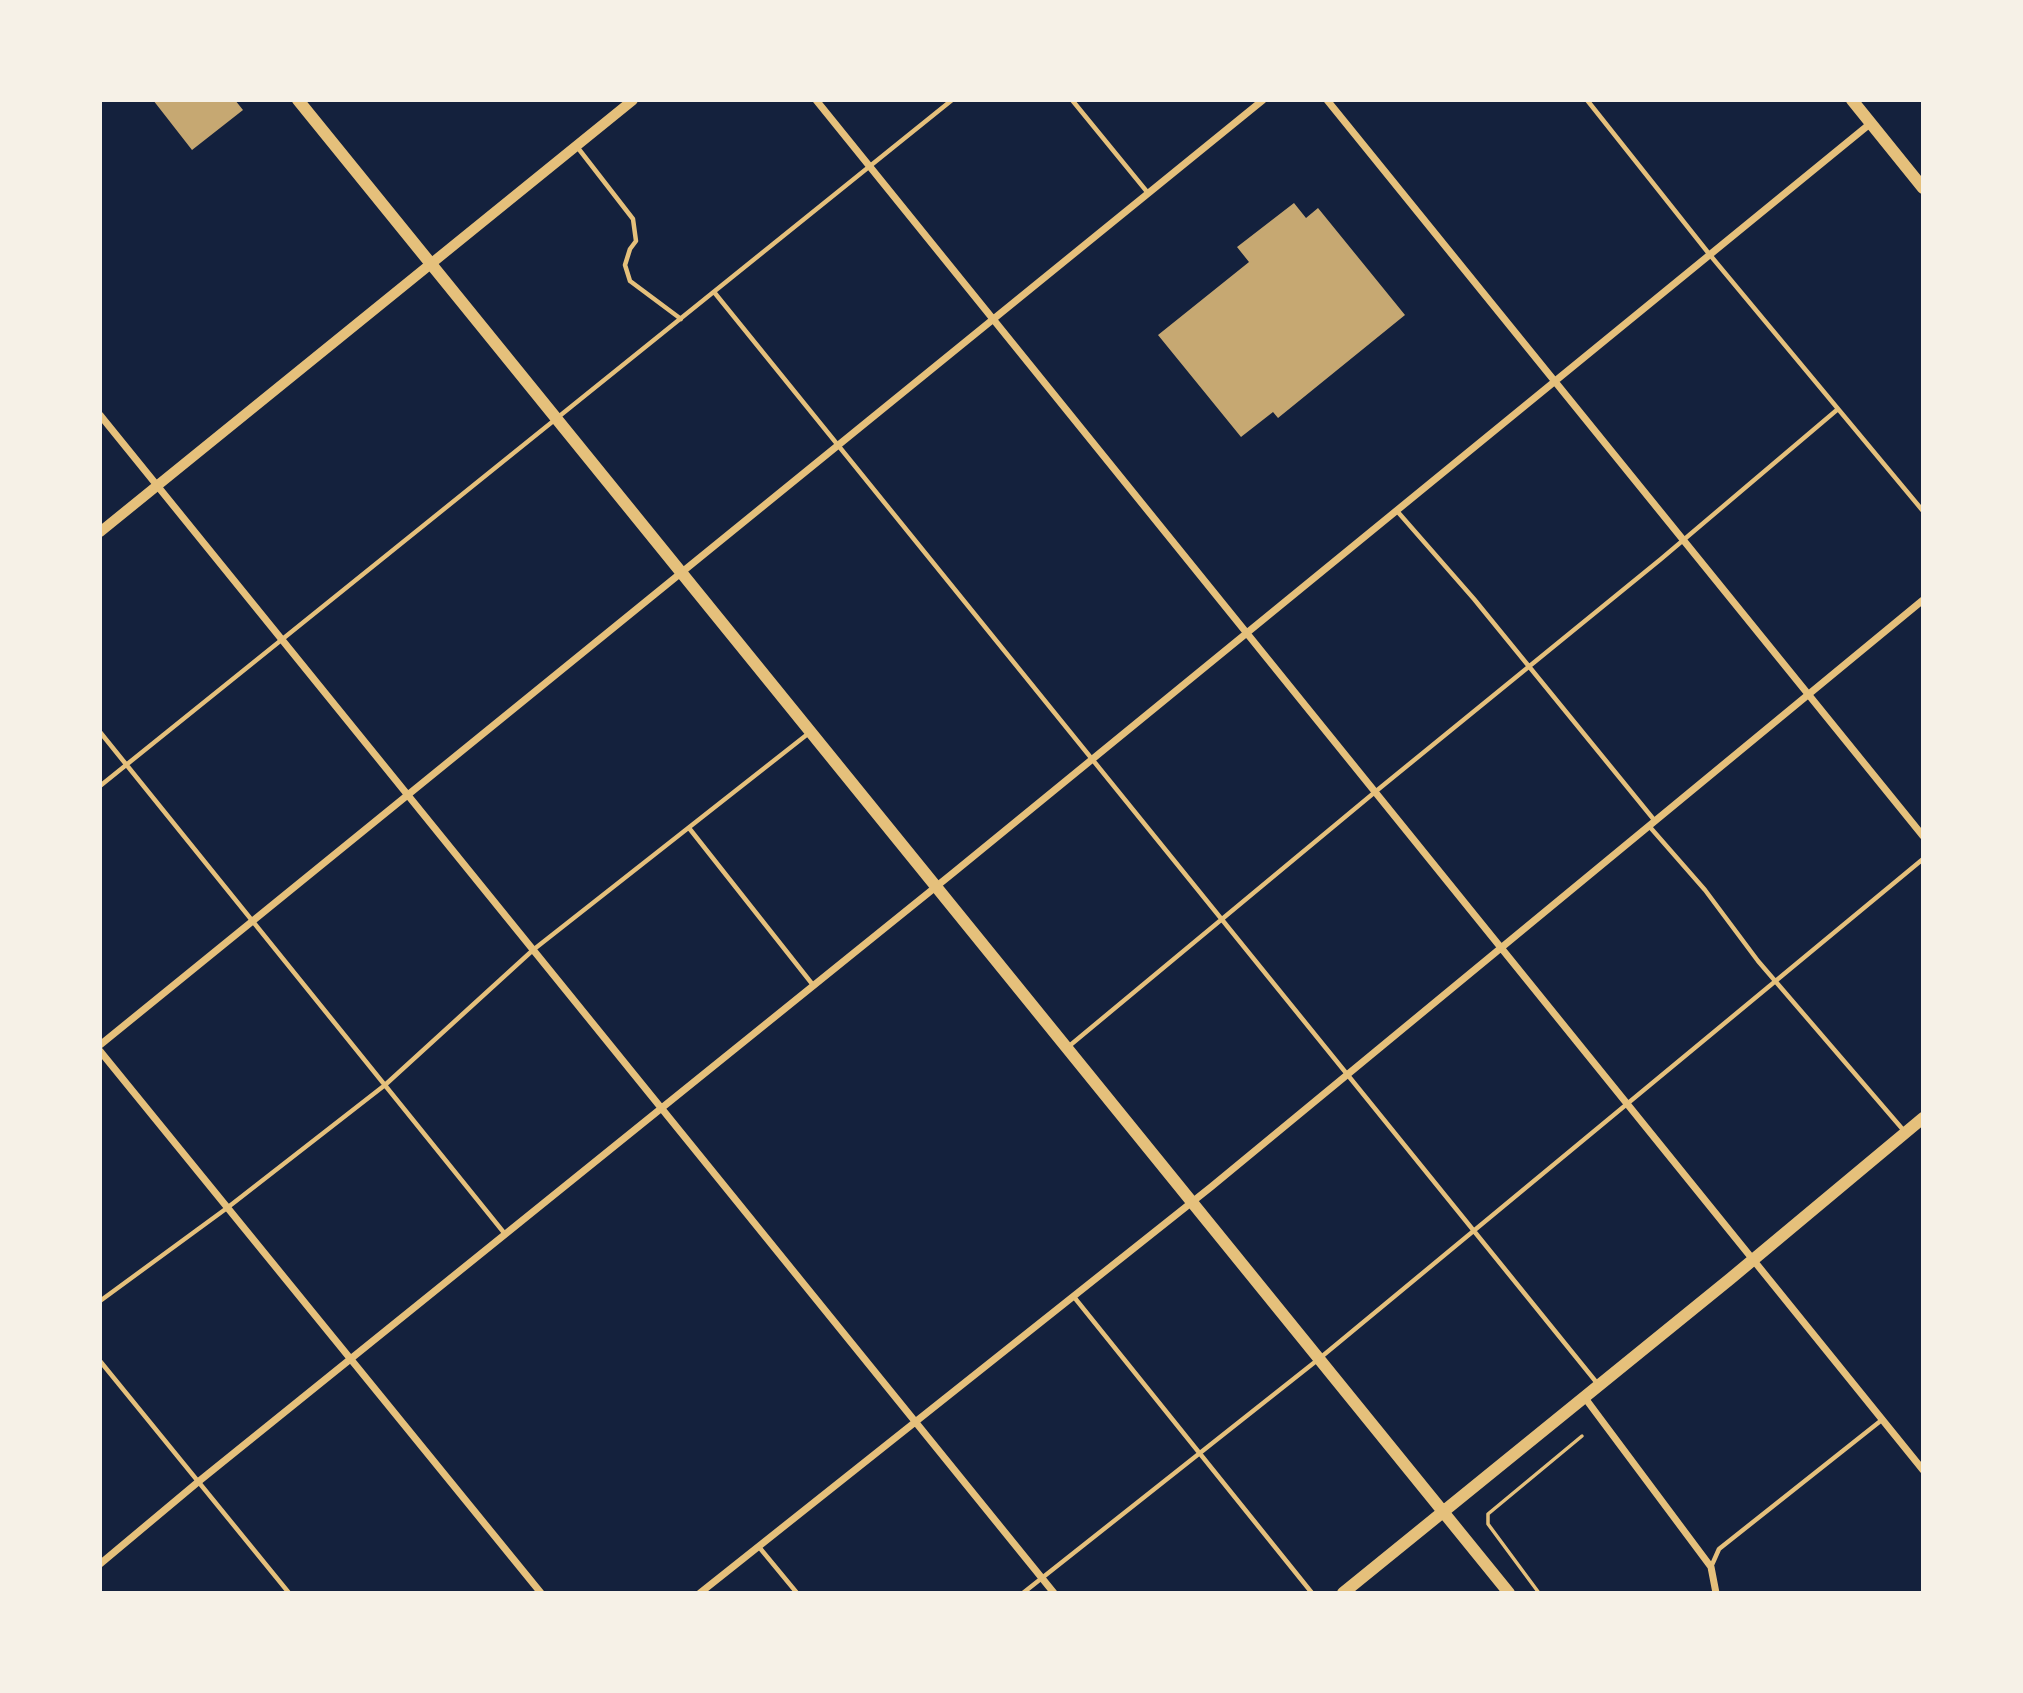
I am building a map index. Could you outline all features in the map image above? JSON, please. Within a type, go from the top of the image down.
[{"type":"main road","points":[[298,100],[1509,1593]]},
{"type":"main road","points":[[1852,100],[1923,188]]},
{"type":"main road","points":[[1343,1593],[1754,1260],[1923,1118]]},
{"type":"street","points":[[100,532],[633,100]]},
{"type":"street","points":[[816,100],[1923,1470]]},
{"type":"street","points":[[100,1045],[1263,100]]},
{"type":"street","points":[[1327,100],[1923,836]]},
{"type":"street","points":[[100,1564],[1871,123]]},
{"type":"street","points":[[100,415],[1054,1593]]},
{"type":"street","points":[[700,1593],[1074,1297],[1348,1075],[1923,600]]},
{"type":"street","points":[[100,1051],[541,1593]]},
{"type":"street","points":[[1585,1398],[1711,1567],[1716,1593]]},
{"type":"lane","points":[[100,786],[952,100]]},
{"type":"lane","points":[[1072,100],[1149,193]]},
{"type":"lane","points":[[1587,100],[1710,255],[1923,511]]},
{"type":"lane","points":[[576,146],[633,219],[636,241],[625,265],[630,281],[681,319]]},
{"type":"lane","points":[[714,292],[1600,1386]]},
{"type":"lane","points":[[1068,1047],[1684,540],[1838,409]]},
{"type":"lane","points":[[1396,511],[1530,665],[1758,961],[1906,1132]]},
{"type":"lane","points":[[100,732],[505,1234]]},
{"type":"lane","points":[[100,1301],[227,1208],[385,1085],[533,950],[811,732]]},
{"type":"lane","points":[[689,828],[813,985]]},
{"type":"lane","points":[[1023,1593],[1320,1358],[1923,859]]},
{"type":"lane","points":[[1074,1297],[1312,1593]]},
{"type":"lane","points":[[100,1361],[289,1593]]},
{"type":"lane","points":[[1711,1567],[1719,1549],[1883,1419]]},
{"type":"lane","points":[[759,1547],[797,1593]]},
{"type":"path","points":[[1539,1593],[1488,1524],[1488,1514],[1582,1436]]},
{"type":"building","points":[[153,100],[235,100],[243,110],[192,150]]},
{"type":"building","points":[[1294,203],[1306,218],[1318,208],[1405,315],[1278,418],[1273,412],[1241,437],[1158,335],[1249,262],[1237,247]]}]
